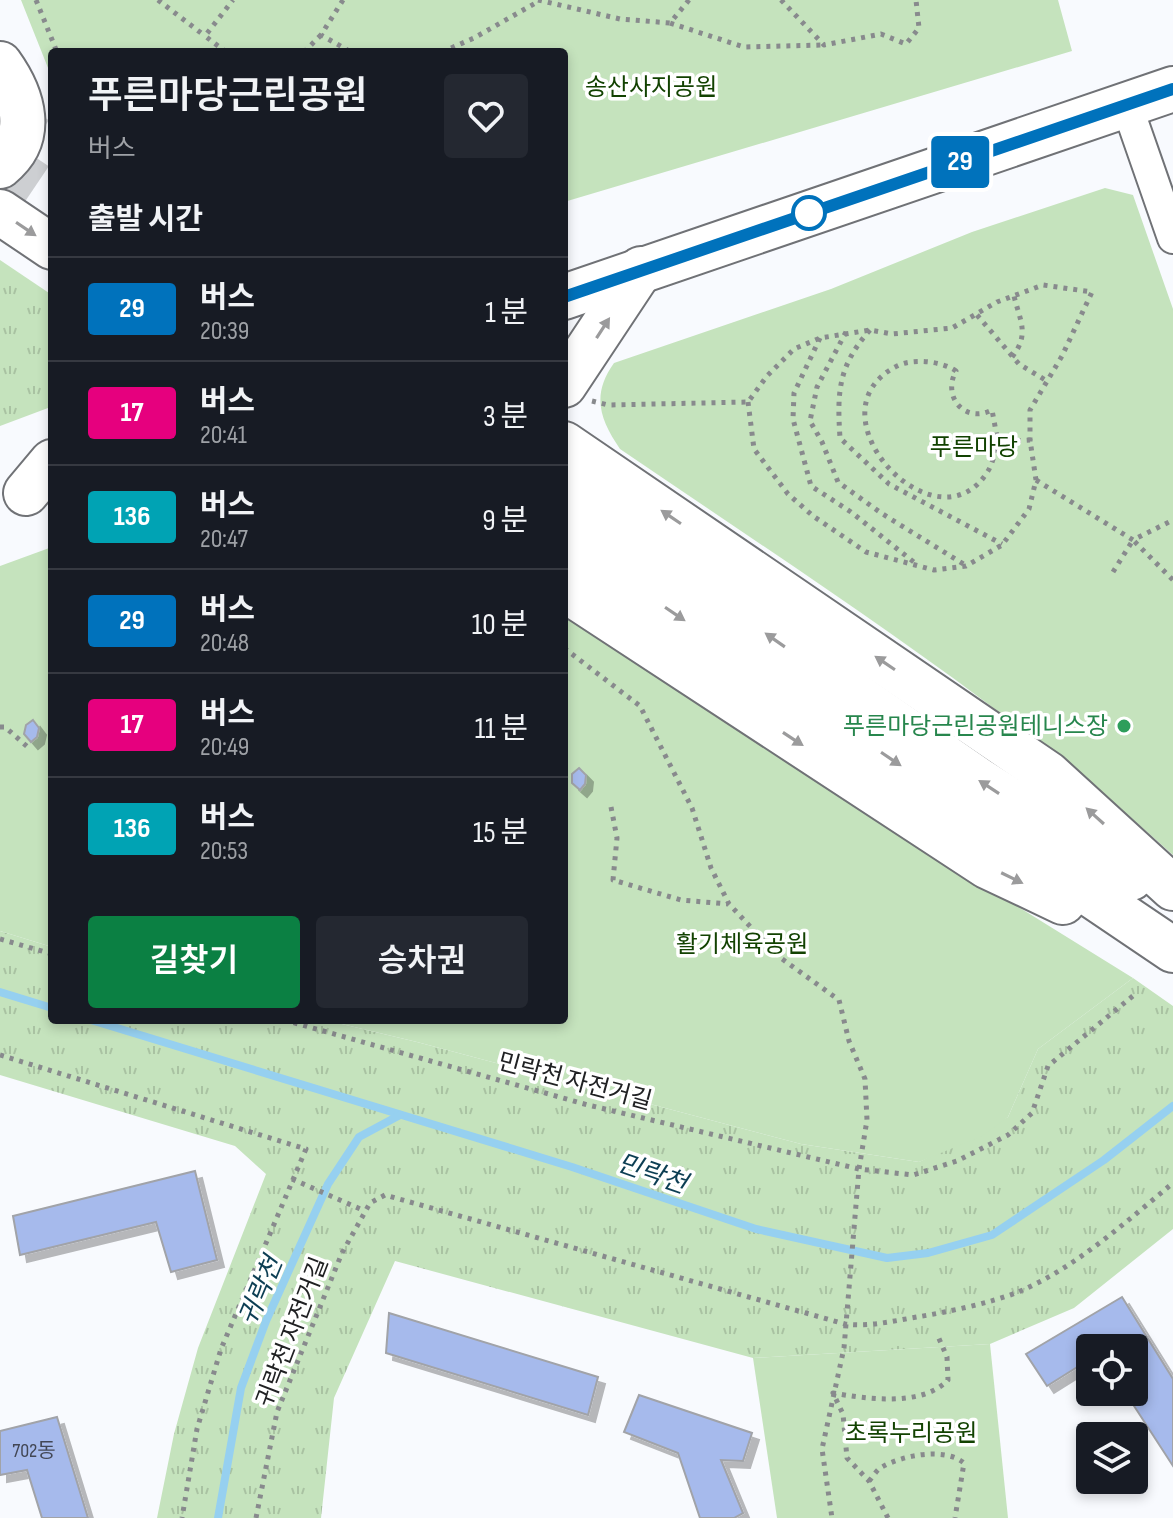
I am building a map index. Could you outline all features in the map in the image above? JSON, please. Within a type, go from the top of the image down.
[{"type":"main road","points":[[0,62],[48,95]]},
{"type":"main road","points":[[0,62],[23,110],[19,139],[9,159],[0,166]]},
{"type":"main road","points":[[568,296],[1173,89]]},
{"type":"main road","points":[[0,212],[48,244]]},
{"type":"main road","points":[[570,463],[570,395],[641,269]]},
{"type":"main road","points":[[570,463],[1048,774],[1173,888]]},
{"type":"main road","points":[[570,463],[980,781],[1173,905]]},
{"type":"main road","points":[[568,542],[1173,953]]},
{"type":"main road","points":[[568,592],[987,866],[1173,953]]},
{"type":"street","points":[[1127,106],[1173,238]]},
{"type":"path","points":[[36,0],[55,48]]},
{"type":"path","points":[[158,0],[221,48]]},
{"type":"path","points":[[205,36],[233,0]]},
{"type":"path","points":[[308,48],[321,35],[343,0]]},
{"type":"path","points":[[451,48],[538,0],[620,19],[670,23],[744,47],[824,45],[881,34],[906,44],[919,28],[916,0]]},
{"type":"path","points":[[670,23],[689,0]]},
{"type":"path","points":[[781,0],[824,45]]},
{"type":"path","points":[[321,35],[344,48]]},
{"type":"path","points":[[1043,285],[1092,292],[1062,356],[1030,410],[1030,440],[1036,480],[1029,509],[1002,545],[966,566],[934,570],[866,552],[813,516],[788,494],[754,449],[748,402],[767,376],[794,349],[846,332],[870,330],[892,334],[952,328],[1014,296],[1043,285]]},
{"type":"path","points":[[1012,357],[1022,342],[1023,334],[1014,296]]},
{"type":"path","points":[[977,315],[1019,364],[1047,381]]},
{"type":"path","points":[[870,330],[851,352],[843,378],[837,401],[840,438],[889,484],[1002,545]]},
{"type":"path","points":[[846,332],[817,387],[810,421],[838,482],[966,566]]},
{"type":"path","points":[[820,338],[794,393],[793,419],[811,486],[851,512],[919,566]]},
{"type":"path","points":[[906,362],[948,365],[956,371],[952,378],[951,396],[960,408],[971,414],[985,414],[992,410],[998,442],[988,472],[973,486],[946,498],[932,498],[904,482],[886,466],[871,443],[865,420],[867,398],[875,381],[906,362]]},
{"type":"path","points":[[570,395],[608,405],[748,402]]},
{"type":"path","points":[[998,442],[1030,440]]},
{"type":"path","points":[[1036,480],[1133,540],[1173,580]]},
{"type":"path","points":[[1113,572],[1133,540],[1173,520]]},
{"type":"path","points":[[568,651],[640,706],[692,808],[711,868],[729,904],[778,956],[839,1000],[849,1041],[865,1079],[867,1120],[859,1169],[844,1348],[822,1449],[832,1518]]},
{"type":"path","points":[[0,727],[5,727],[31,750]]},
{"type":"path","points":[[611,807],[617,838],[613,880],[681,900],[729,904]]},
{"type":"path","points":[[0,939],[48,953]]},
{"type":"path","name":"민락천 자전거길","points":[[298,1024],[588,1105],[859,1169],[913,1175],[957,1161],[1008,1135],[1032,1113],[1048,1066],[1134,995]]},
{"type":"path","points":[[0,1055],[306,1149],[221,1349],[197,1429],[182,1518]]},
{"type":"path","points":[[292,1179],[365,1211],[370,1203],[385,1195],[845,1324],[863,1326],[929,1315],[1018,1292],[1069,1264],[1173,1183]]},
{"type":"path","name":"귀락천 자전거길","points":[[256,1518],[277,1412],[342,1253],[365,1211]]},
{"type":"path","points":[[833,1393],[876,1400],[937,1392],[948,1380],[947,1357],[937,1334]]},
{"type":"path","points":[[833,1393],[843,1414],[847,1458],[869,1481],[885,1508],[887,1518]]},
{"type":"path","points":[[869,1481],[880,1467],[931,1452],[956,1456],[964,1463],[955,1518]]},
{"type":"green space","name":"송산사지공원","points":[[21,0],[1058,0],[1072,51],[568,201],[568,48],[48,48],[48,68]]},
{"type":"green space","name":"푸른마당","points":[[1105,188],[1133,195],[1173,309],[1173,855],[1108,799],[973,693],[620,449],[607,428],[601,407],[602,386],[614,363],[831,289],[972,232]]},
{"type":"green space","points":[[0,260],[48,292],[48,408],[0,426]]},
{"type":"green space","points":[[48,548],[48,946],[0,931],[0,566]]},
{"type":"green space","name":"활기체육공원","points":[[568,617],[933,854],[1133,978],[1038,1049],[1008,1117],[982,1136],[919,1162],[801,1144],[342,1024],[568,1024]]},
{"type":"green space","points":[[0,931],[48,946],[48,1024],[342,1024],[801,1144],[919,1162],[1008,1117],[1038,1049],[1133,978],[1173,1006],[1173,1229],[1074,1308],[990,1344],[753,1358],[395,1261],[334,1398],[321,1518],[157,1518],[174,1434],[198,1348],[266,1174],[235,1146],[0,1075]]},
{"type":"green space","name":"초록누리공원","points":[[990,1344],[1008,1518],[777,1518],[753,1358]]},
{"type":"building","points":[[33,720],[39,728],[37,737],[31,742],[24,734],[26,725]]},
{"type":"building","points":[[579,768],[586,775],[585,784],[580,790],[572,783],[572,774]]},
{"type":"building","points":[[195,1171],[217,1260],[171,1272],[156,1222],[20,1255],[13,1216]]},
{"type":"building","points":[[1122,1297],[1145,1334],[1076,1334],[1076,1368],[1047,1386],[1026,1354]]},
{"type":"building","points":[[389,1313],[598,1377],[588,1415],[386,1353]]},
{"type":"building","points":[[1148,1339],[1173,1379],[1173,1466],[1148,1427],[1148,1422],[1144,1422],[1134,1406],[1148,1406]]},
{"type":"building","points":[[639,1395],[752,1433],[743,1461],[721,1460],[743,1513],[734,1518],[700,1518],[678,1453],[624,1432]]},
{"type":"building","points":[[57,1417],[88,1518],[42,1518],[27,1470],[0,1475],[0,1431]]},
{"type":"waterway","name":"민락천","points":[[0,992],[48,1007]]},
{"type":"waterway","name":"민락천","points":[[104,1024],[572,1167],[756,1229],[887,1258],[928,1253],[992,1235],[1104,1160],[1173,1106]]},
{"type":"waterway","name":"귀락천","points":[[218,1518],[241,1388],[266,1321],[328,1184],[359,1137],[400,1115]]},
{"type":"tunnel","points":[[0,114],[48,146]]},
{"type":"tunnel","points":[[0,160],[48,192]]},
{"type":"bus line","name":"29","points":[[568,296],[1173,89]]},
{"type":"place","name":"푸른마당근린공원테니스장","points":[[1124,726]]}]
